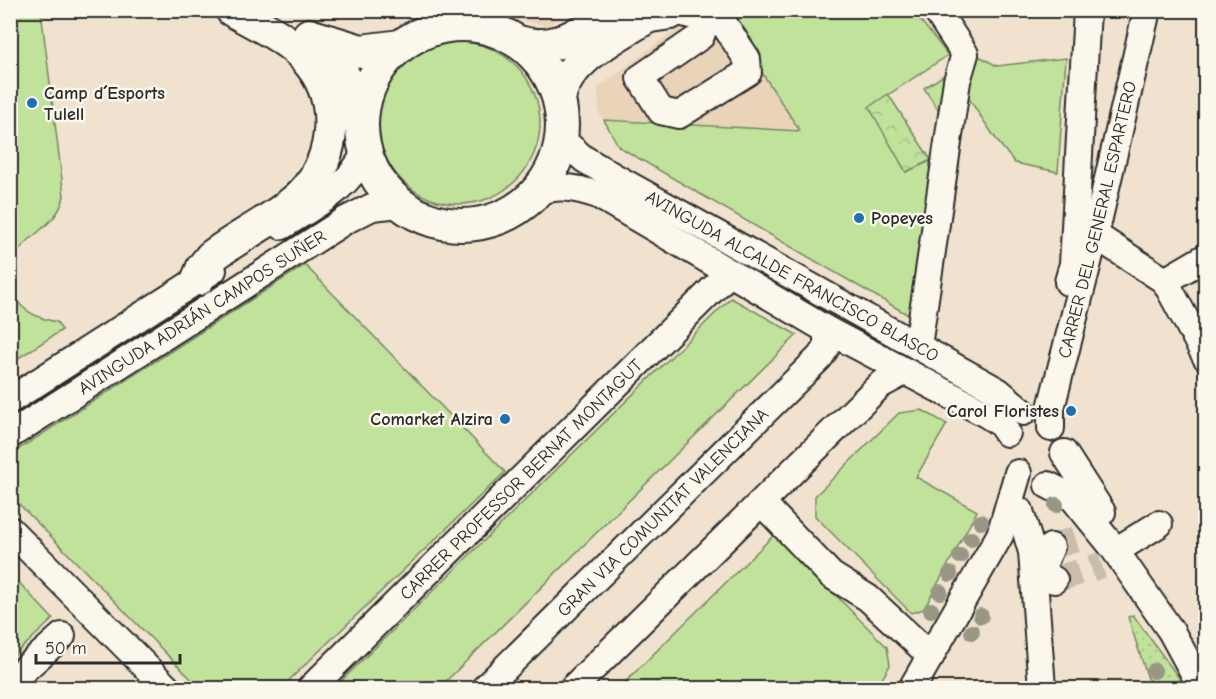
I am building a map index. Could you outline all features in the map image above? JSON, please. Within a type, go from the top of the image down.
[{"type":"main road","points":[[198,279],[203,267],[211,257],[301,195],[319,171],[329,144],[331,110],[327,93],[318,73],[304,56],[287,43],[232,10]]},
{"type":"main road","points":[[259,10],[287,27],[340,70],[362,115]]},
{"type":"main road","points":[[559,98],[562,84],[574,66],[651,15]]},
{"type":"main road","points":[[519,42],[543,67],[559,98],[562,119],[562,140],[553,167],[537,192],[514,211],[486,223],[456,226],[426,219],[400,204],[378,181],[365,152],[362,115],[365,99],[375,76],[389,57],[401,46],[421,34],[459,18],[533,47],[546,47],[562,42],[600,16]]},
{"type":"main road","points":[[287,27],[337,46],[361,51],[401,46]]},
{"type":"street","points":[[918,346],[954,102],[965,54],[936,10]]},
{"type":"street","points":[[1087,10],[1073,264],[1043,373],[1026,412],[1011,420],[1007,433],[1009,454],[1018,472],[1032,483],[1045,485],[1073,498],[1104,549],[1171,632],[1203,685]]},
{"type":"street","name":"CARRER DEL GENERAL ESPARTERO","points":[[1052,428],[1051,408],[1095,235],[1147,10]]},
{"type":"street","points":[[651,15],[671,16],[678,12],[708,15]]},
{"type":"street","name":"AVINGUDA ALCALDE FRANCISCO BLASCO","points":[[562,140],[584,159],[611,175],[998,391],[1026,412]]},
{"type":"street","name":"AVINGUDA ADRIÁN CAMPOS SUÑER","points":[[10,400],[336,190],[355,173],[365,152]]},
{"type":"street","name":"AVINGUDA ALCALDE FRANCISCO BLASCO","points":[[537,192],[552,187],[572,187],[598,195],[827,330],[986,414],[1000,423],[1007,433]]},
{"type":"street","name":"AVINGUDA ADRIÁN CAMPOS SUÑER","points":[[10,435],[346,220],[372,207],[400,204]]},
{"type":"street","points":[[1095,235],[1165,281],[1206,357]]},
{"type":"street","points":[[1165,281],[1206,257]]},
{"type":"street","name":"CARRER PROFESSOR BERNAT MONTAGUT","points":[[311,688],[691,310],[732,273]]},
{"type":"street","name":"GRAN VIA COMUNITAT VALENCIANA","points":[[485,688],[809,369],[825,352],[828,340],[827,330]]},
{"type":"street","points":[[573,688],[880,385],[904,372]]},
{"type":"street","points":[[1026,412],[1052,428],[1104,549],[1206,659]]},
{"type":"street","points":[[912,688],[1000,534],[1045,485],[1061,479],[1065,472],[1064,453]]},
{"type":"street","points":[[1000,534],[1018,472]]},
{"type":"street","points":[[762,503],[831,575],[868,598]]},
{"type":"street","points":[[1020,511],[1031,545],[1046,567],[1042,688]]},
{"type":"street","points":[[1104,549],[1159,524]]},
{"type":"street","points":[[800,525],[868,598],[932,656]]},
{"type":"street","points":[[10,530],[167,688]]},
{"type":"street","points":[[10,682],[62,636]]},
{"type":"shaded area","points":[[502,11],[570,11],[547,26],[508,17]]},
{"type":"shaded area","points":[[708,11],[722,11],[800,131],[604,120],[599,113],[598,88],[664,38]]},
{"type":"green space","name":"Camp d´Esports Tulell","points":[[11,10],[41,11],[64,196],[55,216],[23,246],[11,264]]},
{"type":"green space","points":[[722,11],[913,11],[948,55],[870,107],[906,172],[946,154],[917,320],[619,147],[604,120],[800,131]]},
{"type":"green space","points":[[459,42],[490,48],[516,66],[534,92],[540,123],[534,154],[516,180],[490,198],[459,204],[428,198],[402,180],[384,154],[378,123],[384,92],[402,66],[428,48]]},
{"type":"green space","points":[[977,55],[997,66],[1066,58],[1058,172],[1015,163],[998,142],[957,81]]},
{"type":"green space","points":[[952,70],[944,119],[924,88]]},
{"type":"green space","points":[[888,94],[931,160],[906,172],[869,107]]},
{"type":"green space","points":[[305,265],[505,472],[281,688],[200,688],[11,496],[11,454]]},
{"type":"green space","points":[[10,289],[23,308],[42,318],[57,322],[62,330],[11,363]]},
{"type":"green space","points":[[731,298],[797,335],[439,688],[334,688]]},
{"type":"green space","points":[[922,410],[947,424],[916,477],[977,511],[924,609],[911,613],[815,516],[815,496],[899,413]]},
{"type":"green space","points":[[775,534],[887,647],[890,665],[877,688],[619,688]]},
{"type":"green space","points":[[11,574],[53,619],[11,658]]},
{"type":"green space","points":[[1133,615],[1179,678],[1176,688],[1128,688],[1149,682],[1128,617]]},
{"type":"tunnel","points":[[1051,547],[1082,537]]},
{"type":"tunnel","points":[[1054,580],[1102,565]]},
{"type":"place","name":"Camp d´Esports Tulell","points":[[32,103]]},
{"type":"place","name":"Popeyes","points":[[859,218]]},
{"type":"place","name":"Carol Floristes","points":[[1071,411]]},
{"type":"place","name":"Comarket Alzira","points":[[505,419]]}]
